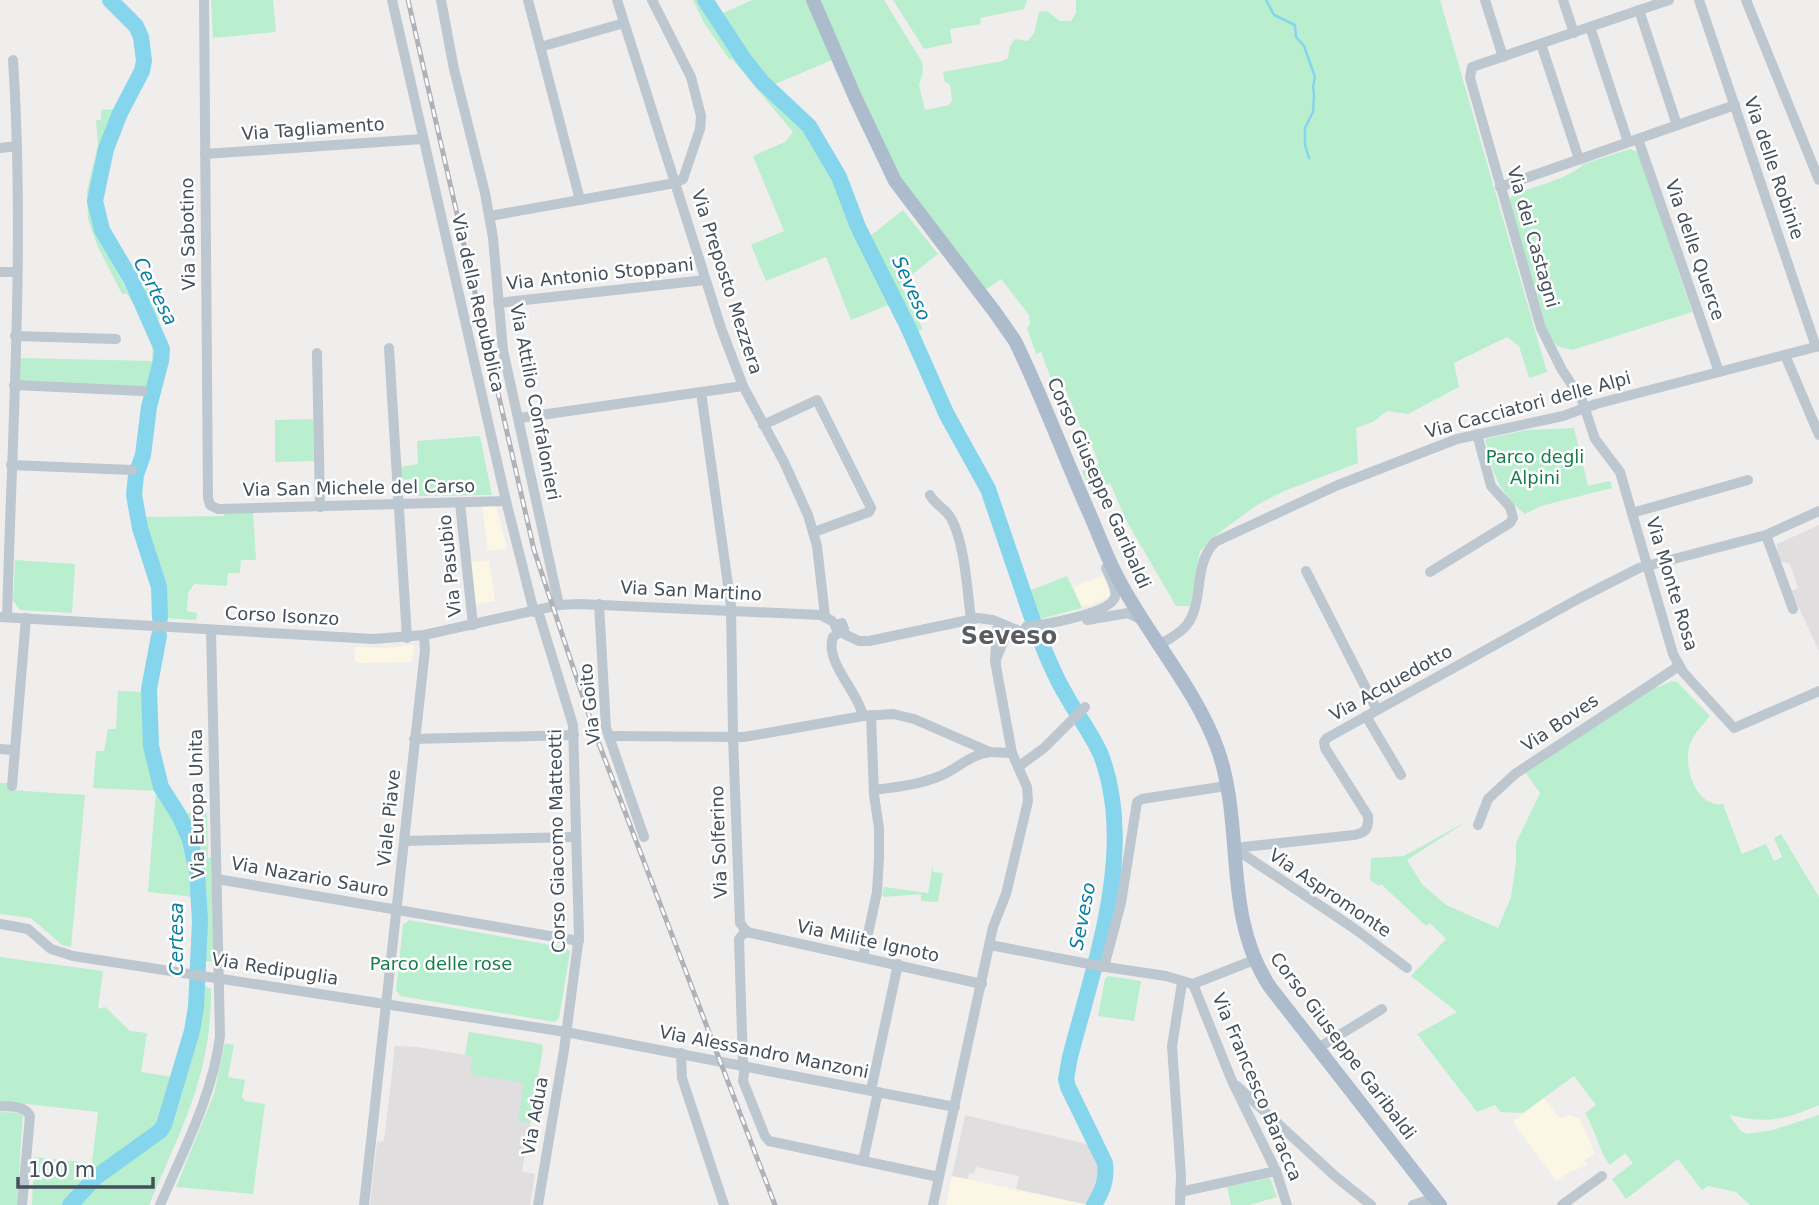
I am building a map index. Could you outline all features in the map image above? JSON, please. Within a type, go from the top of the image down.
[{"type":"main road","name":"Corso Giuseppe Garibaldi","points":[[813,0],[895,181],[1015,341],[1115,572],[1208,727],[1218,751],[1226,786],[1238,899],[1244,932],[1254,960],[1270,986],[1437,1201]]},
{"type":"street","name":"Via Sabotino","points":[[204,0],[208,498],[214,508]]},
{"type":"street","name":"Via della Repubblica","points":[[392,0],[506,501],[536,612]]},
{"type":"street","name":"Via Attilio Confalonieri","points":[[441,0],[454,69],[490,216],[503,350],[559,605]]},
{"type":"street","points":[[528,0],[580,200]]},
{"type":"street","name":"Via Preposto Mezzera","points":[[617,0],[705,280],[743,386],[799,492],[814,533],[834,623]]},
{"type":"street","points":[[490,216],[675,183],[686,176],[700,130],[701,116],[691,77],[652,0]]},
{"type":"street","points":[[1485,0],[1503,57],[1655,2],[1669,0]]},
{"type":"street","points":[[1563,0],[1574,33]]},
{"type":"street","name":"Via delle Robinie","points":[[1699,0],[1817,347]]},
{"type":"street","points":[[1746,0],[1819,180]]},
{"type":"street","points":[[1639,10],[1678,125]]},
{"type":"street","points":[[540,47],[624,23]]},
{"type":"street","name":"Via delle Querce","points":[[1590,27],[1718,372]]},
{"type":"street","points":[[1541,44],[1579,159]]},
{"type":"street","name":"Via dei Castagni","points":[[1503,57],[1472,67],[1469,78],[1541,328],[1555,358],[1586,408]]},
{"type":"street","points":[[3,617],[5,497],[11,465],[15,336],[18,146],[13,61]]},
{"type":"street","points":[[1500,187],[1735,105]]},
{"type":"street","name":"Via Tagliamento","points":[[205,154],[423,139]]},
{"type":"street","points":[[0,148],[18,146]]},
{"type":"street","points":[[0,272],[16,272]]},
{"type":"street","name":"Via Antonio Stoppani","points":[[498,303],[705,280]]},
{"type":"street","points":[[15,336],[117,339]]},
{"type":"street","name":"Via Cacciatori delle Alpi","points":[[1159,645],[1179,632],[1190,619],[1206,551],[1215,542],[1338,485],[1457,439],[1563,416],[1817,347]]},
{"type":"street","points":[[389,348],[407,638]]},
{"type":"street","points":[[317,353],[320,507]]},
{"type":"street","points":[[1785,355],[1819,435]]},
{"type":"street","points":[[14,385],[143,391]]},
{"type":"street","points":[[520,418],[743,386]]},
{"type":"street","name":"Via Solferino","points":[[701,392],[731,610],[740,923],[747,932],[739,939],[744,1065]]},
{"type":"street","points":[[763,425],[817,400],[871,509],[814,533]]},
{"type":"street","name":"Via Monte Rosa","points":[[1586,408],[1595,439],[1620,472],[1668,640],[1679,666],[1734,728],[1819,691]]},
{"type":"street","points":[[1430,572],[1510,523],[1513,518],[1510,507],[1491,485],[1477,434]]},
{"type":"street","points":[[11,465],[132,470]]},
{"type":"street","name":"Via Monte Rosa","points":[[1632,513],[1748,480]]},
{"type":"street","points":[[930,495],[947,512],[953,523],[977,618]]},
{"type":"street","name":"Via San Michele del Carso","points":[[214,508],[506,501]]},
{"type":"street","name":"Via Pasubio","points":[[460,503],[473,625]]},
{"type":"street","name":"Via Acquedotto","points":[[1234,848],[1354,835],[1365,831],[1369,822],[1367,813],[1324,744],[1328,737],[1578,599],[1647,566],[1766,535],[1819,511]]},
{"type":"street","points":[[1094,525],[1096,544],[1116,592],[1113,601]]},
{"type":"street","points":[[1766,535],[1793,609]]},
{"type":"street","points":[[1306,571],[1377,710]]},
{"type":"street","points":[[863,957],[878,884],[879,828],[867,715],[831,652],[834,623],[863,641],[904,635],[977,618],[1022,632],[1036,629],[1119,614],[1129,610],[1130,600],[1121,596],[1092,612],[1036,629],[998,651]]},
{"type":"street","name":"Via San Martino","points":[[559,605],[598,604],[731,610],[834,623]]},
{"type":"street","name":"Via Goito","points":[[598,604],[606,728],[644,836]]},
{"type":"street","name":"Corso Isonzo","points":[[3,617],[373,639],[425,635],[559,605]]},
{"type":"street","name":"Corso Giacomo Matteotti","points":[[536,612],[568,705],[574,735],[579,941],[566,1032]]},
{"type":"street","points":[[1119,614],[1135,615],[1145,623]]},
{"type":"street","points":[[12,786],[26,618]]},
{"type":"street","points":[[977,618],[991,623],[998,651]]},
{"type":"street","points":[[933,1205],[996,918],[1006,894],[1028,801],[1027,787],[1011,748],[996,667],[997,628],[1009,626]]},
{"type":"street","name":"Via Europa Unita","points":[[160,1205],[200,1112],[216,1061],[220,1019],[211,630]]},
{"type":"street","name":"Viale Piave","points":[[364,1205],[425,635]]},
{"type":"street","name":"Via Boves","points":[[1478,825],[1488,799],[1515,774],[1679,666]]},
{"type":"street","points":[[1018,767],[1044,748],[1085,707]]},
{"type":"street","points":[[609,736],[733,737],[867,715],[901,715],[990,752]]},
{"type":"street","points":[[1366,716],[1401,775]]},
{"type":"street","points":[[414,739],[574,735]]},
{"type":"street","points":[[874,790],[904,787],[938,777],[978,754],[1011,748]]},
{"type":"street","points":[[0,750],[15,750]]},
{"type":"street","points":[[1101,967],[1121,903],[1136,802],[1226,786]]},
{"type":"street","points":[[404,841],[576,837]]},
{"type":"street","name":"Via Aspromonte","points":[[1234,848],[1355,929],[1407,968]]},
{"type":"street","name":"Via Nazario Sauro","points":[[217,879],[579,941]]},
{"type":"street","name":"Via Redipuglia","points":[[0,924],[28,929],[51,949],[65,954],[566,1032]]},
{"type":"street","name":"Via Milite Ignoto","points":[[747,932],[982,984]]},
{"type":"street","points":[[990,945],[1101,967],[1166,976],[1188,983],[1254,960]]},
{"type":"street","points":[[863,1161],[898,964]]},
{"type":"street","points":[[1180,1205],[1180,1155],[1172,1046],[1188,983]]},
{"type":"street","name":"Via Francesco Baracca","points":[[1188,983],[1276,1171],[1287,1205]]},
{"type":"street","points":[[1318,1048],[1382,1009]]},
{"type":"street","name":"Via Alessandro Manzoni","points":[[566,1032],[955,1107]]},
{"type":"street","name":"Via Adua","points":[[537,1205],[566,1032]]},
{"type":"street","points":[[681,1053],[682,1078],[724,1205]]},
{"type":"street","points":[[744,1065],[743,1081],[767,1140],[939,1177]]},
{"type":"street","points":[[1232,1081],[1336,1177],[1371,1205]]},
{"type":"street","points":[[0,1106],[24,1109],[30,1116],[22,1205]]},
{"type":"street","points":[[1180,1192],[1276,1171]]},
{"type":"street","points":[[1562,1205],[1602,1176]]},
{"type":"street","points":[[1413,1205],[1437,1201]]},
{"type":"shaded area","points":[[496,505],[507,548],[488,551],[482,506]]},
{"type":"shaded area","points":[[1819,525],[1819,651],[1791,591],[1798,588],[1790,564],[1778,560],[1777,544]]},
{"type":"shaded area","points":[[489,560],[495,601],[474,604],[471,562]]},
{"type":"shaded area","points":[[1103,575],[1111,595],[1082,607],[1073,587]]},
{"type":"shaded area","points":[[414,645],[412,662],[355,661],[355,647]]},
{"type":"shaded area","points":[[469,1032],[541,1044],[543,1047],[522,1171],[535,1174],[530,1205],[370,1205],[377,1142],[384,1141],[395,1046],[465,1055]]},
{"type":"shaded area","points":[[1544,1098],[1559,1118],[1570,1115],[1579,1118],[1595,1153],[1585,1160],[1587,1165],[1556,1181],[1513,1122]]},
{"type":"shaded area","points":[[965,1115],[1086,1144],[1097,1161],[1100,1176],[1089,1205],[1016,1189],[1019,1176],[976,1167],[974,1174],[969,1173],[968,1179],[952,1176]]},
{"type":"shaded area","points":[[952,1176],[1088,1205],[946,1205]]},
{"type":"green space","points":[[211,0],[273,0],[276,32],[213,38]]},
{"type":"green space","points":[[693,0],[700,0],[718,32],[749,75],[807,133],[832,176],[854,232],[891,304],[851,320],[826,257],[766,281],[751,245],[784,231],[753,156],[785,142],[793,132],[732,59],[729,59],[704,23]]},
{"type":"green space","points":[[752,0],[808,0],[834,59],[773,85],[756,67],[721,14]]},
{"type":"green space","points":[[820,0],[884,0],[922,62],[923,71],[919,85],[925,110],[949,105],[952,100],[950,85],[945,82],[943,72],[1003,61],[1008,58],[1010,46],[1015,39],[1028,41],[1034,33],[1039,12],[1047,11],[1060,21],[1071,21],[1076,13],[1076,0],[1440,0],[1547,372],[1529,378],[1519,346],[1507,337],[1454,363],[1459,387],[1408,414],[1387,411],[1373,422],[1356,428],[1358,463],[1284,491],[1257,505],[1212,538],[1200,551],[1190,606],[1176,606],[1126,520],[1110,483],[1091,491],[1082,471],[1099,464],[1087,433],[1083,433],[1061,378],[1052,381],[1041,352],[1036,354],[1027,328],[1030,324],[1029,315],[1001,279],[985,290],[917,204],[886,152]]},
{"type":"green space","points":[[893,0],[1027,0],[1024,9],[980,18],[981,24],[950,29],[952,43],[924,49]]},
{"type":"green space","points":[[117,109],[104,141],[92,194],[92,208],[101,243],[142,317],[127,294],[122,294],[97,245],[88,219],[87,191],[98,145],[96,120],[101,120],[101,110]]},
{"type":"green space","points":[[1630,149],[1638,152],[1692,312],[1572,350],[1557,346],[1548,334],[1509,201],[1513,194],[1561,178],[1583,164]]},
{"type":"green space","points":[[903,210],[938,254],[900,284],[923,329],[917,332],[869,237]]},
{"type":"green space","points":[[130,266],[140,266],[159,319],[155,321],[163,334],[168,359],[153,414],[149,454],[142,477],[143,517],[253,513],[256,560],[241,560],[240,573],[228,573],[227,586],[194,584],[188,593],[187,611],[197,613],[196,620],[165,618],[164,588],[142,521],[137,492],[139,477],[148,448],[153,404],[166,350]]},
{"type":"green space","points":[[153,339],[158,355],[149,395],[19,382],[20,358],[152,361]]},
{"type":"green space","points":[[313,419],[314,461],[275,462],[275,420]]},
{"type":"green space","name":"Parco degli Alpini","points":[[1574,428],[1588,486],[1610,481],[1612,488],[1541,506],[1525,514],[1502,489],[1485,439],[1527,430]]},
{"type":"green space","points":[[480,436],[492,495],[418,496],[416,479],[402,480],[401,467],[418,464],[417,441]]},
{"type":"green space","points":[[15,560],[75,564],[72,613],[20,610],[13,601]]},
{"type":"green space","points":[[1067,576],[1082,608],[1040,619],[1029,591]]},
{"type":"green space","points":[[1672,681],[1677,682],[1710,716],[1694,736],[1688,753],[1690,774],[1698,792],[1713,803],[1723,804],[1742,854],[1766,844],[1774,861],[1782,857],[1774,838],[1781,834],[1819,897],[1819,1105],[1775,1119],[1729,1115],[1746,1134],[1773,1130],[1819,1115],[1819,1205],[1750,1205],[1736,1192],[1708,1186],[1702,1190],[1678,1159],[1626,1199],[1612,1179],[1633,1163],[1625,1153],[1610,1165],[1585,1113],[1596,1105],[1574,1076],[1523,1113],[1501,1112],[1495,1105],[1477,1112],[1417,1034],[1457,1012],[1411,976],[1446,939],[1430,923],[1426,926],[1381,884],[1379,886],[1370,880],[1371,858],[1404,856],[1469,820],[1407,860],[1422,884],[1446,905],[1498,928],[1511,897],[1516,843],[1540,793],[1525,772],[1653,689]]},
{"type":"green space","points":[[118,691],[144,692],[150,762],[159,788],[187,843],[194,875],[195,897],[148,892],[156,791],[93,788],[96,751],[104,751],[108,729],[116,729]]},
{"type":"green space","points":[[0,783],[9,783],[9,790],[85,795],[71,947],[62,945],[31,918],[0,914]]},
{"type":"green space","points":[[184,813],[207,813],[214,962],[205,961],[199,868]]},
{"type":"green space","points":[[933,864],[933,872],[943,873],[938,902],[921,901],[921,894],[882,895],[884,887],[928,893]]},
{"type":"green space","name":"Parco delle rose","points":[[409,920],[567,948],[570,952],[559,1018],[555,1022],[400,996],[396,990],[403,925]]},
{"type":"green space","points":[[0,957],[103,971],[98,1009],[105,1007],[130,1031],[147,1033],[141,1072],[172,1077],[161,1117],[148,1137],[86,1176],[61,1205],[32,1205],[34,1157],[92,1163],[98,1112],[0,1101]]},
{"type":"green space","points":[[1108,976],[1141,981],[1134,1021],[1098,1016],[1105,979]]},
{"type":"green space","points":[[201,985],[211,989],[210,1020],[200,1075],[183,1126],[149,1205],[77,1205],[91,1189],[154,1145],[167,1131],[194,1042]]},
{"type":"green space","points":[[469,1032],[541,1044],[543,1047],[530,1123],[518,1121],[524,1083],[470,1074],[473,1057],[465,1055]]},
{"type":"green space","points":[[225,1043],[234,1045],[228,1077],[245,1080],[242,1097],[245,1101],[265,1104],[253,1194],[176,1187],[214,1094]]},
{"type":"green space","points":[[0,1112],[23,1113],[17,1205],[0,1205]]},
{"type":"green space","points":[[1270,1178],[1277,1197],[1249,1205],[1231,1205],[1227,1187]]},
{"type":"waterway","name":"Certesa","points":[[110,0],[136,26],[141,37],[144,61],[142,71],[120,113],[106,149],[95,201],[102,230],[132,281],[162,349],[134,495],[140,528],[159,587],[160,618]]},
{"type":"waterway","name":"Seveso","points":[[705,0],[762,82],[809,126],[839,177],[858,227],[908,327],[947,415],[988,489],[1033,621]]},
{"type":"waterway","points":[[1266,0],[1274,15],[1295,25],[1296,37],[1304,46],[1315,77],[1313,112],[1305,128],[1305,145],[1309,158]]},
{"type":"waterway","name":"Certesa","points":[[70,1205],[96,1177],[160,1131],[164,1125],[192,1031],[196,1007],[200,921],[197,872],[190,840],[180,817],[161,787],[151,746],[149,689],[159,636]]},
{"type":"waterway","name":"Seveso","points":[[1039,637],[1058,681],[1101,755],[1111,791],[1115,829],[1108,907],[1066,1079],[1105,1163],[1104,1185],[1094,1205]]},
{"type":"railway","points":[[408,0],[534,550],[596,736],[775,1205]]},
{"type":"district","name":"Seveso","points":[[1009,636]]}]
